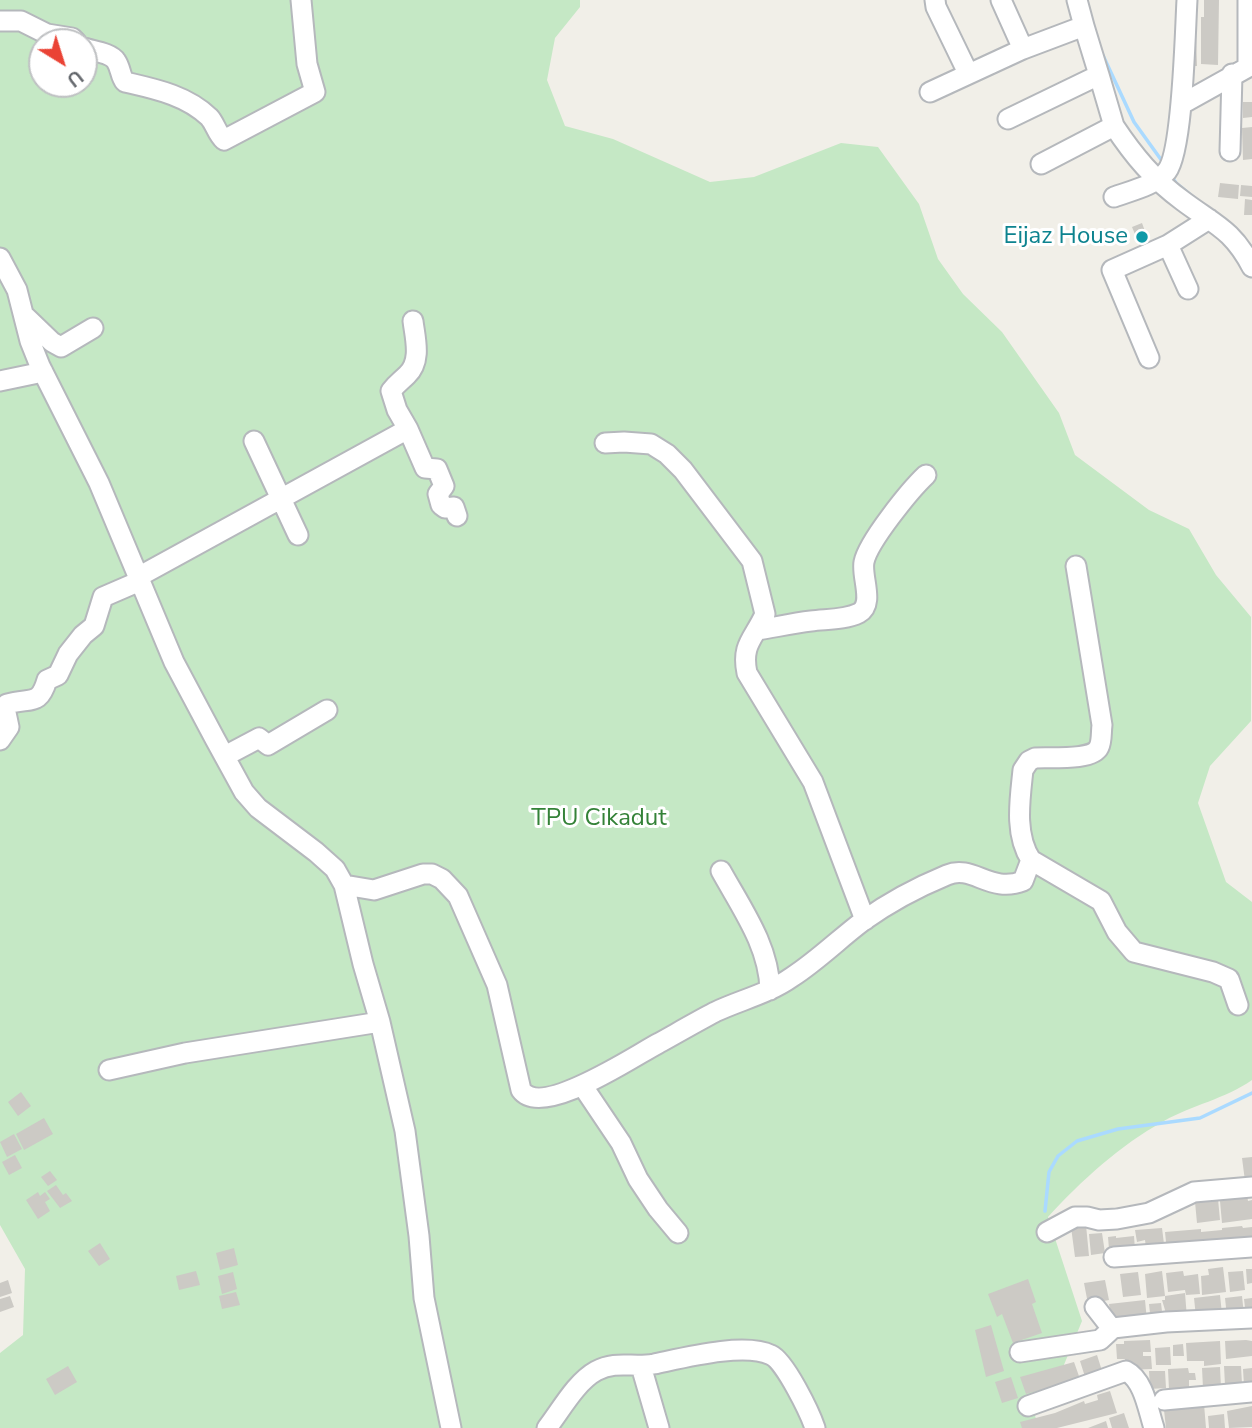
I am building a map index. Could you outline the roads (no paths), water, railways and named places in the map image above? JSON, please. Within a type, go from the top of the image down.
[{"type":"street","points":[[98,52],[111,56],[116,61],[125,82],[180,98],[199,110],[211,119],[224,140],[315,92],[307,64],[301,0]]},
{"type":"street","points":[[935,0],[968,73]]},
{"type":"street","points":[[1001,0],[1023,49]]},
{"type":"street","points":[[1077,0],[1114,126],[1136,159],[1157,180],[1231,235],[1252,267]]},
{"type":"street","points":[[1114,197],[1157,180],[1168,170],[1182,104],[1187,0]]},
{"type":"street","points":[[1230,151],[1244,68],[1248,0]]},
{"type":"street","points":[[0,21],[21,20],[36,28]]},
{"type":"street","points":[[930,92],[1023,49],[1084,26]]},
{"type":"street","points":[[1182,104],[1244,68]]},
{"type":"street","points":[[1008,119],[1099,75]]},
{"type":"street","points":[[1041,164],[1114,126]]},
{"type":"street","points":[[1149,358],[1112,270],[1168,245],[1209,219]]},
{"type":"street","points":[[1168,245],[1188,289]]},
{"type":"street","points":[[0,258],[17,290],[30,341],[99,483],[174,662],[244,792],[258,808],[335,869],[344,886],[405,1131],[414,1187],[424,1298],[451,1428]]},
{"type":"street","points":[[26,317],[61,347],[93,328]]},
{"type":"street","points":[[413,321],[417,359],[408,374],[399,380],[391,391],[397,410],[425,468],[437,469],[444,486],[438,494],[441,505],[445,508],[454,507],[457,516]]},
{"type":"street","points":[[0,381],[44,372]]},
{"type":"street","points":[[0,740],[9,727],[5,708],[7,704],[38,699],[43,695],[47,680],[58,675],[68,654],[94,626],[103,597],[408,429]]},
{"type":"street","points":[[254,441],[298,535]]},
{"type":"street","points":[[605,443],[651,444],[667,454],[683,470],[752,561],[765,614],[746,647],[744,657],[747,673],[813,782],[865,920]]},
{"type":"street","points":[[758,630],[813,620],[836,619],[859,613],[865,608],[867,601],[864,560],[900,505],[926,475]]},
{"type":"street","points":[[1076,566],[1102,725],[1100,745],[1094,753],[1079,757],[1035,758],[1023,770],[1020,835],[1025,851],[1031,860],[1101,901],[1117,932],[1135,952],[1230,979],[1238,1005]]},
{"type":"street","points":[[225,756],[259,738],[268,745],[327,710]]},
{"type":"street","points":[[344,886],[374,890],[423,874],[442,878],[458,896],[497,985],[521,1090],[525,1096],[534,1099],[548,1098],[582,1086],[716,1012],[770,990],[794,976],[865,920],[916,891],[958,872],[994,884],[1010,886],[1023,881],[1031,860]]},
{"type":"street","points":[[721,871],[747,916],[766,958],[770,990]]},
{"type":"street","points":[[109,1070],[186,1053],[380,1022]]},
{"type":"street","points":[[582,1086],[621,1143],[645,1189],[678,1233]]},
{"type":"street","points":[[1048,1232],[1075,1217],[1117,1219],[1149,1213],[1194,1192],[1252,1187]]},
{"type":"street","points":[[1114,1257],[1252,1247]]},
{"type":"street","points":[[1095,1307],[1114,1328]]},
{"type":"street","points":[[1020,1352],[1100,1340],[1114,1328],[1166,1322],[1252,1318]]},
{"type":"street","points":[[547,1428],[593,1373],[613,1363],[641,1366],[722,1351],[771,1354],[779,1361],[804,1401],[815,1428]]},
{"type":"street","points":[[641,1366],[660,1428]]},
{"type":"street","points":[[1028,1406],[1126,1371],[1133,1375],[1139,1384],[1154,1428]]},
{"type":"street","points":[[1164,1400],[1252,1392]]},
{"type":"waterway","points":[[1100,49],[1134,122],[1162,161]]},
{"type":"waterway","points":[[1172,177],[1197,200]]},
{"type":"waterway","points":[[1045,1211],[1049,1172],[1058,1156],[1077,1141],[1118,1129],[1200,1118],[1252,1093]]},
{"type":"place","name":"Eijaz House","points":[[1142,237]]},
{"type":"park label","name":"TPU Cikadut","points":[[599,819]]}]
